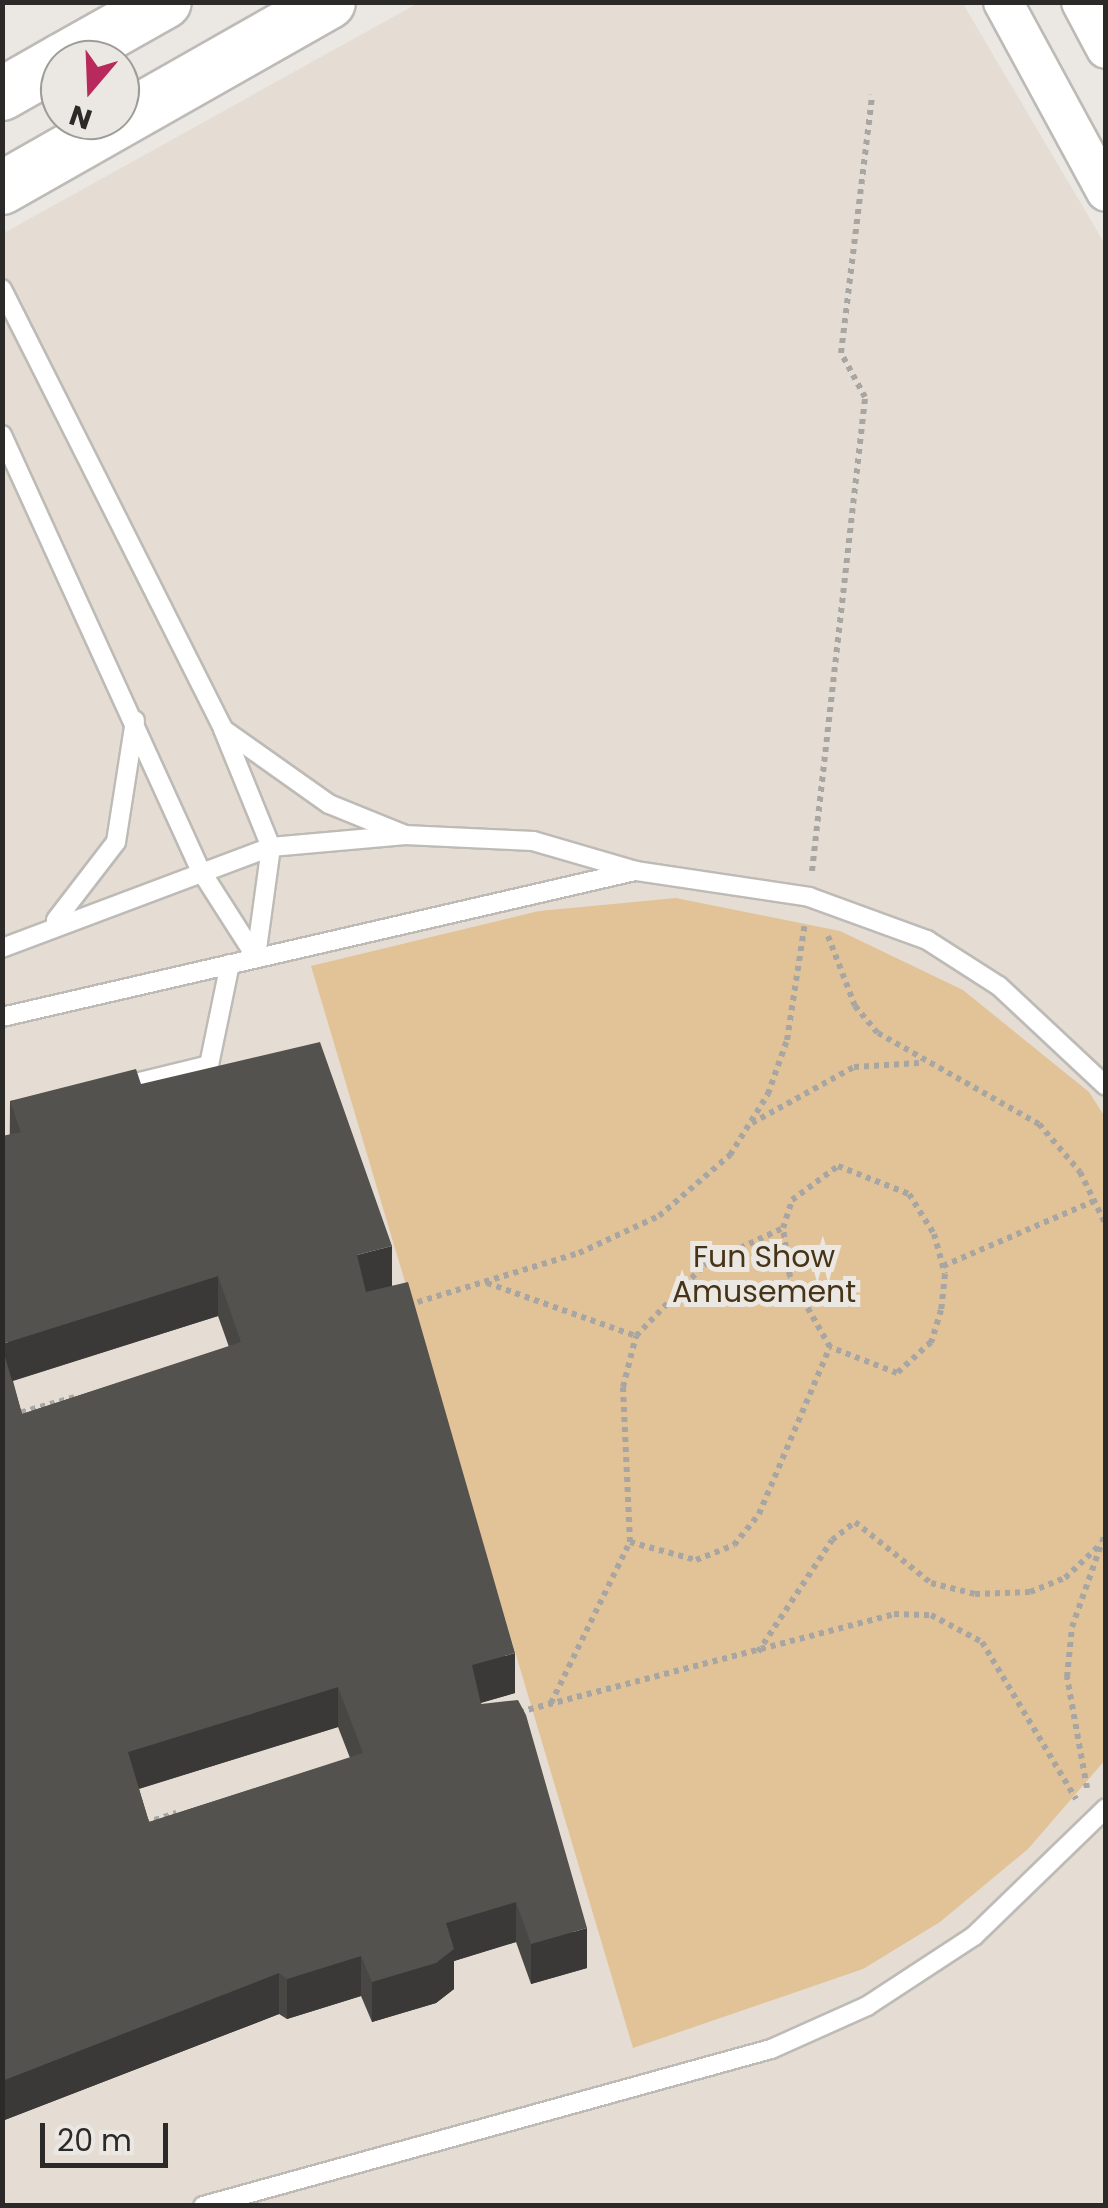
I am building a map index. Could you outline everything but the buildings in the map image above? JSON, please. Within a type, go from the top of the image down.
[{"type":"street","points":[[98,40],[164,2]]},
{"type":"street","points":[[2,188],[329,2]]},
{"type":"street","points":[[1003,2],[1106,192]]},
{"type":"street","points":[[1081,2],[1106,49]]},
{"type":"street","points":[[2,94],[40,73]]},
{"type":"lane","points":[[2,290],[223,729],[271,847],[256,957]]},
{"type":"lane","points":[[2,436],[136,714],[199,868],[256,957]]},
{"type":"lane","points":[[50,926],[116,842],[131,790],[136,714]]},
{"type":"lane","points":[[223,729],[329,804],[406,835]]},
{"type":"lane","points":[[2,948],[199,868],[271,847],[406,835],[533,841],[636,871],[809,897],[926,940],[999,986],[1106,1086]]},
{"type":"lane","points":[[2,1018],[636,871]]},
{"type":"lane","points":[[96,1093],[209,1065],[230,964]]},
{"type":"lane","points":[[203,2206],[771,2049],[922,1972],[1094,1824],[1106,1808]]},
{"type":"path","points":[[395,1308],[486,1283],[659,1216],[730,1156],[786,1040],[809,897],[865,397],[841,353],[872,95]]},
{"type":"path","points":[[809,897],[855,1006],[920,1063]]},
{"type":"path","points":[[748,1125],[854,1066],[920,1063],[966,1077],[1038,1124],[1094,1201],[1106,1225]]},
{"type":"path","points":[[550,1704],[630,1542],[624,1387],[636,1336],[704,1265],[783,1228],[814,1178],[838,1166],[876,1174],[910,1194],[942,1266],[941,1310],[914,1363],[897,1373],[830,1347],[790,1277],[783,1228]]},
{"type":"path","points":[[942,1266],[1094,1201]]},
{"type":"path","points":[[486,1283],[636,1336]]},
{"type":"path","points":[[630,1542],[696,1560],[734,1545],[759,1514],[830,1347]]},
{"type":"path","points":[[2,1418],[84,1394]]},
{"type":"path","points":[[758,1652],[832,1540],[855,1522],[931,1582],[976,1594],[1048,1585],[1101,1544]]},
{"type":"path","points":[[1094,1824],[1067,1676],[1072,1627],[1106,1531]]},
{"type":"path","points":[[513,1714],[894,1614],[963,1624],[1094,1824]]},
{"type":"path","points":[[138,1825],[192,1808]]},
{"type":"path","points":[[8,2206],[98,2206]]},
{"type":"shaded area","points":[[962,2],[1105,244],[1105,2205],[3,2205],[2,234],[418,3]]},
{"type":"green space","name":"Fun Show Amusement","points":[[676,898],[840,931],[963,990],[1089,1092],[1105,1117],[1106,1759],[1028,1849],[940,1922],[863,1969],[633,2048],[311,966],[539,911]]}]
